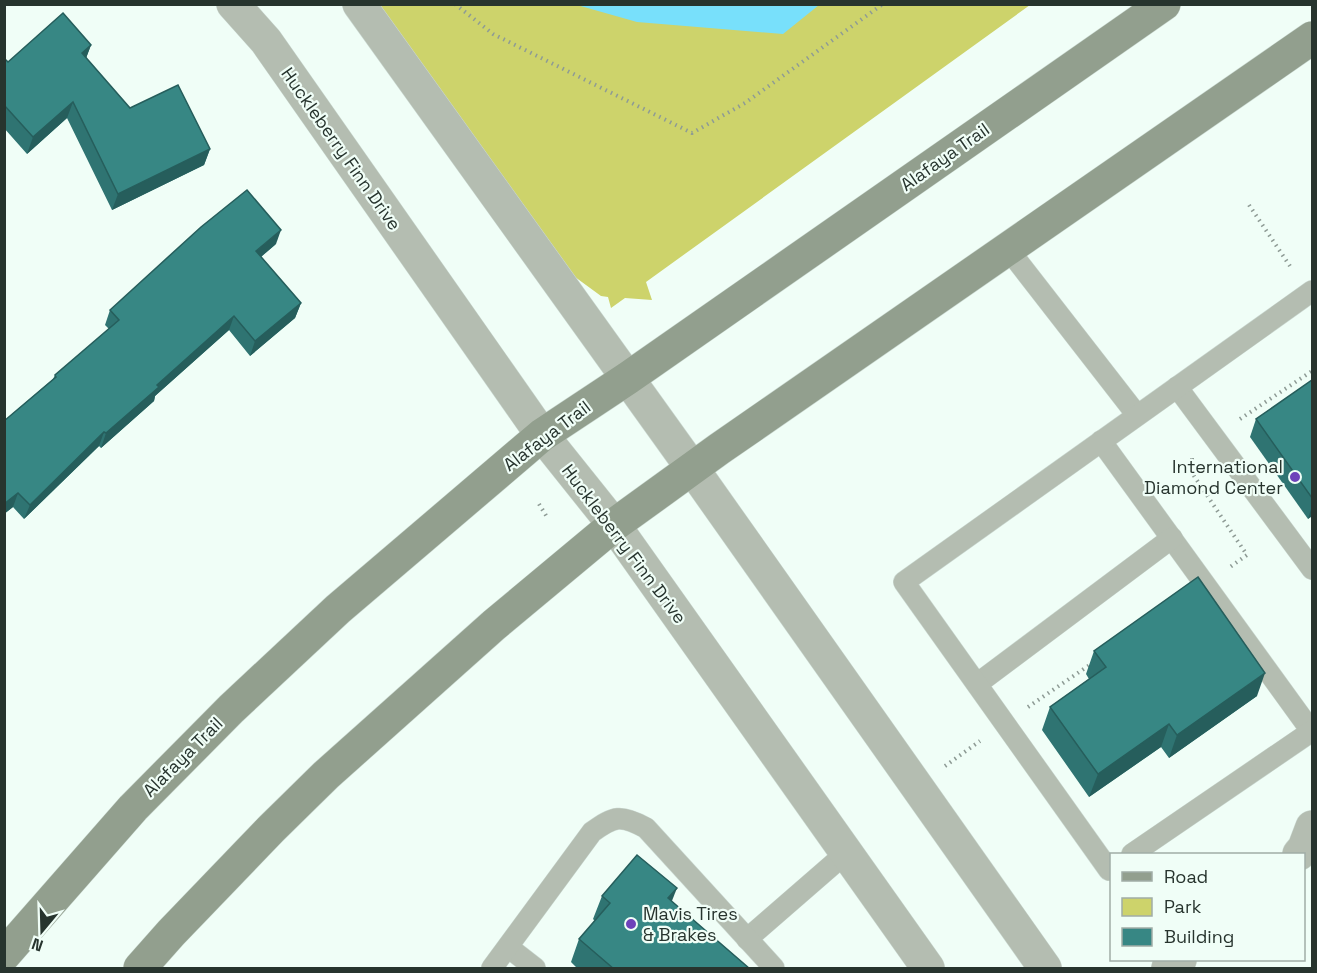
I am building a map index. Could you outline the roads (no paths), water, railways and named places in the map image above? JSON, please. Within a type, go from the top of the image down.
[{"type":"main road","name":"Alafaya Trail","points":[[4,955],[133,808],[231,709],[338,609],[542,435],[628,378],[1164,4]]},
{"type":"main road","points":[[140,969],[229,872],[326,775],[494,625],[614,525],[692,468],[1008,249],[1311,43]]},
{"type":"street","name":"Huckleberry Finn Drive","points":[[233,4],[266,41],[542,435],[614,525],[928,969]]},
{"type":"street","points":[[359,4],[628,378],[1046,969]]},
{"type":"street","points":[[1300,853],[1312,827]]},
{"type":"lane","points":[[1008,249],[1137,415]]},
{"type":"lane","points":[[1110,869],[904,582],[1311,292]]},
{"type":"lane","points":[[1177,387],[1312,569]]},
{"type":"lane","points":[[1101,441],[1312,732],[1135,853]]},
{"type":"lane","points":[[977,684],[1172,538]]},
{"type":"lane","points":[[492,969],[592,832],[610,819],[630,818],[646,828],[774,969]]},
{"type":"lane","points":[[747,939],[846,853]]},
{"type":"lane","points":[[508,947],[535,969]]},
{"type":"water","points":[[577,5],[819,5],[783,34],[637,22]]},
{"type":"place","name":"International Diamond Center","points":[[1295,477]]},
{"type":"place","name":"Mavis Tires & Brakes","points":[[631,924]]}]
